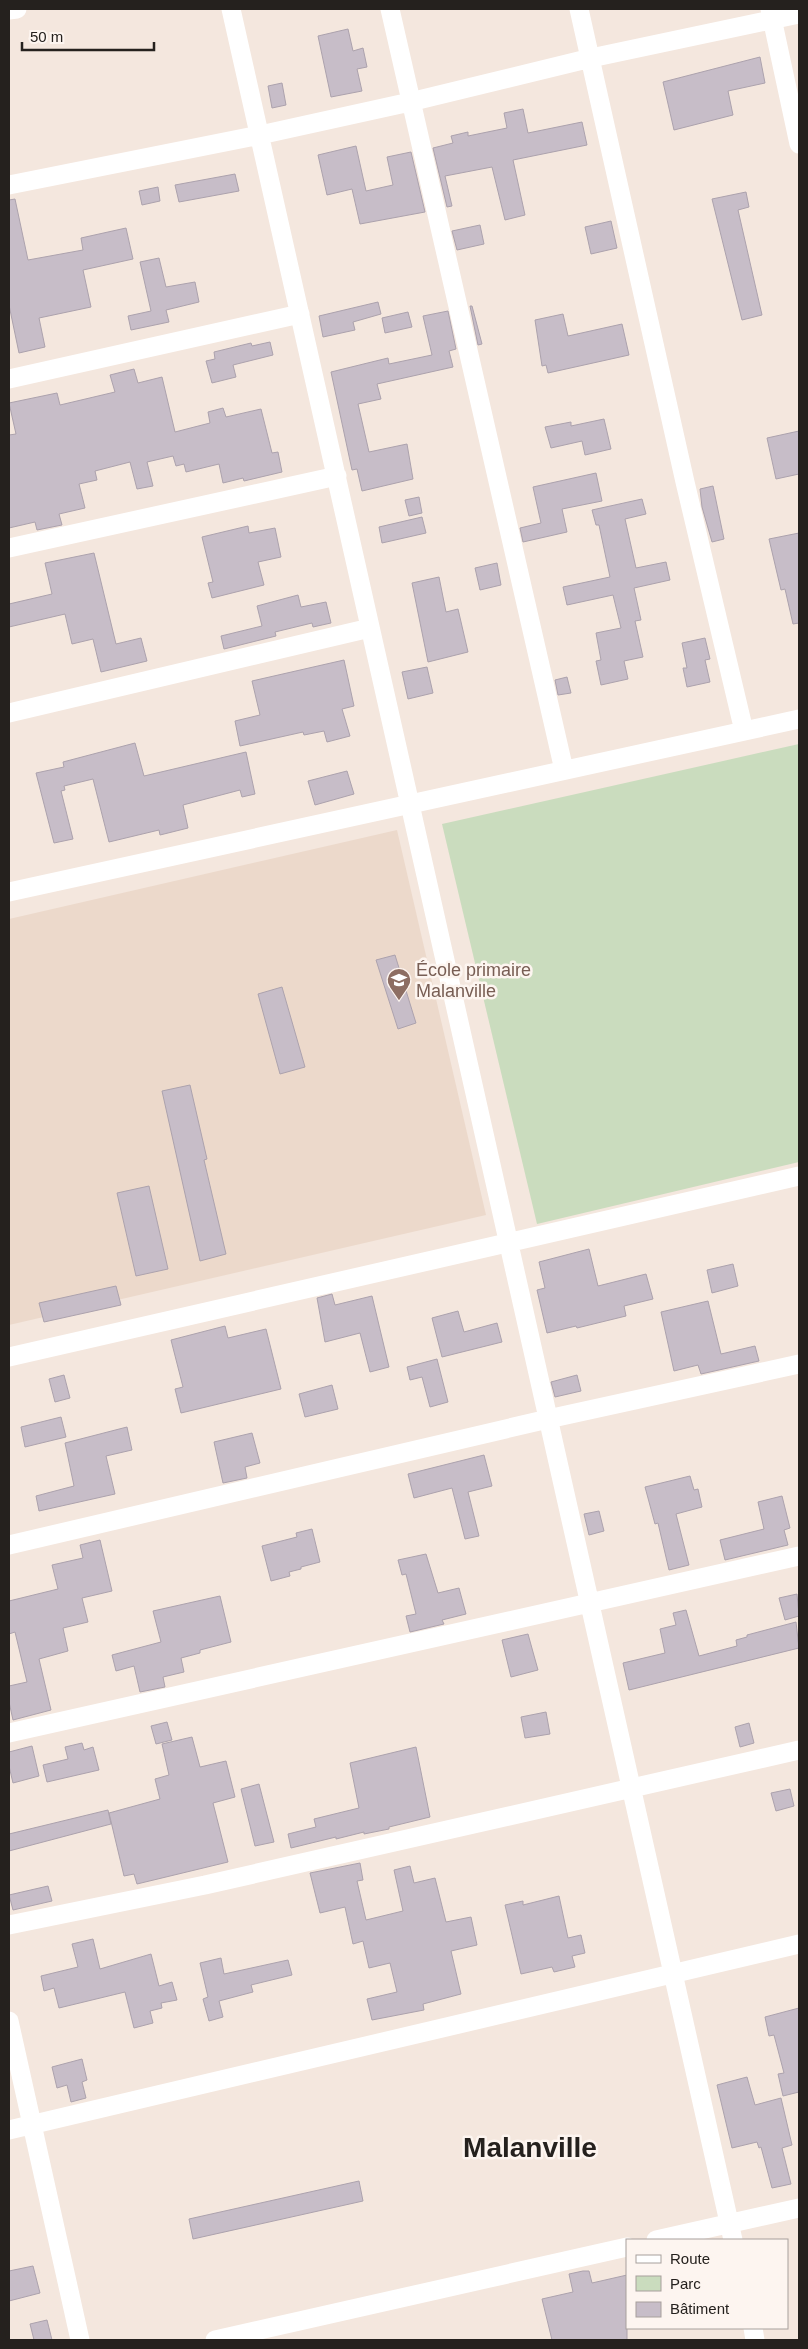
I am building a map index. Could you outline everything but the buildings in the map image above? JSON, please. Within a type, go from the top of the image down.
[{"type":"street","points":[[9,10],[17,9]]},
{"type":"street","points":[[231,9],[731,2232]]},
{"type":"street","points":[[390,9],[564,770]]},
{"type":"street","points":[[579,9],[685,482],[744,731]]},
{"type":"street","points":[[9,185],[260,135],[410,102],[771,14],[799,14]]},
{"type":"street","points":[[771,14],[799,144]]},
{"type":"street","points":[[9,379],[300,314]]},
{"type":"street","points":[[9,548],[336,476]]},
{"type":"street","points":[[9,713],[370,628]]},
{"type":"street","points":[[9,892],[799,719]]},
{"type":"street","points":[[9,1357],[799,1176]]},
{"type":"street","points":[[9,1545],[548,1419],[799,1364]]},
{"type":"street","points":[[9,1733],[799,1556]]},
{"type":"street","points":[[9,1925],[205,1885],[799,1750]]},
{"type":"street","points":[[9,2130],[673,1972],[799,1944]]},
{"type":"street","points":[[9,2021],[80,2340]]},
{"type":"street","points":[[665,2239],[731,2232],[799,2208]]},
{"type":"street","points":[[215,2340],[626,2247]]},
{"type":"shaded area","points":[[397,830],[486,1215],[9,1325],[9,919]]},
{"type":"green space","points":[[799,744],[799,1162],[537,1224],[442,824]]},
{"type":"place","name":"École primaire Malanville","points":[[399,1001]]},
{"type":"district","name":"Malanville","points":[[530,2147]]}]
